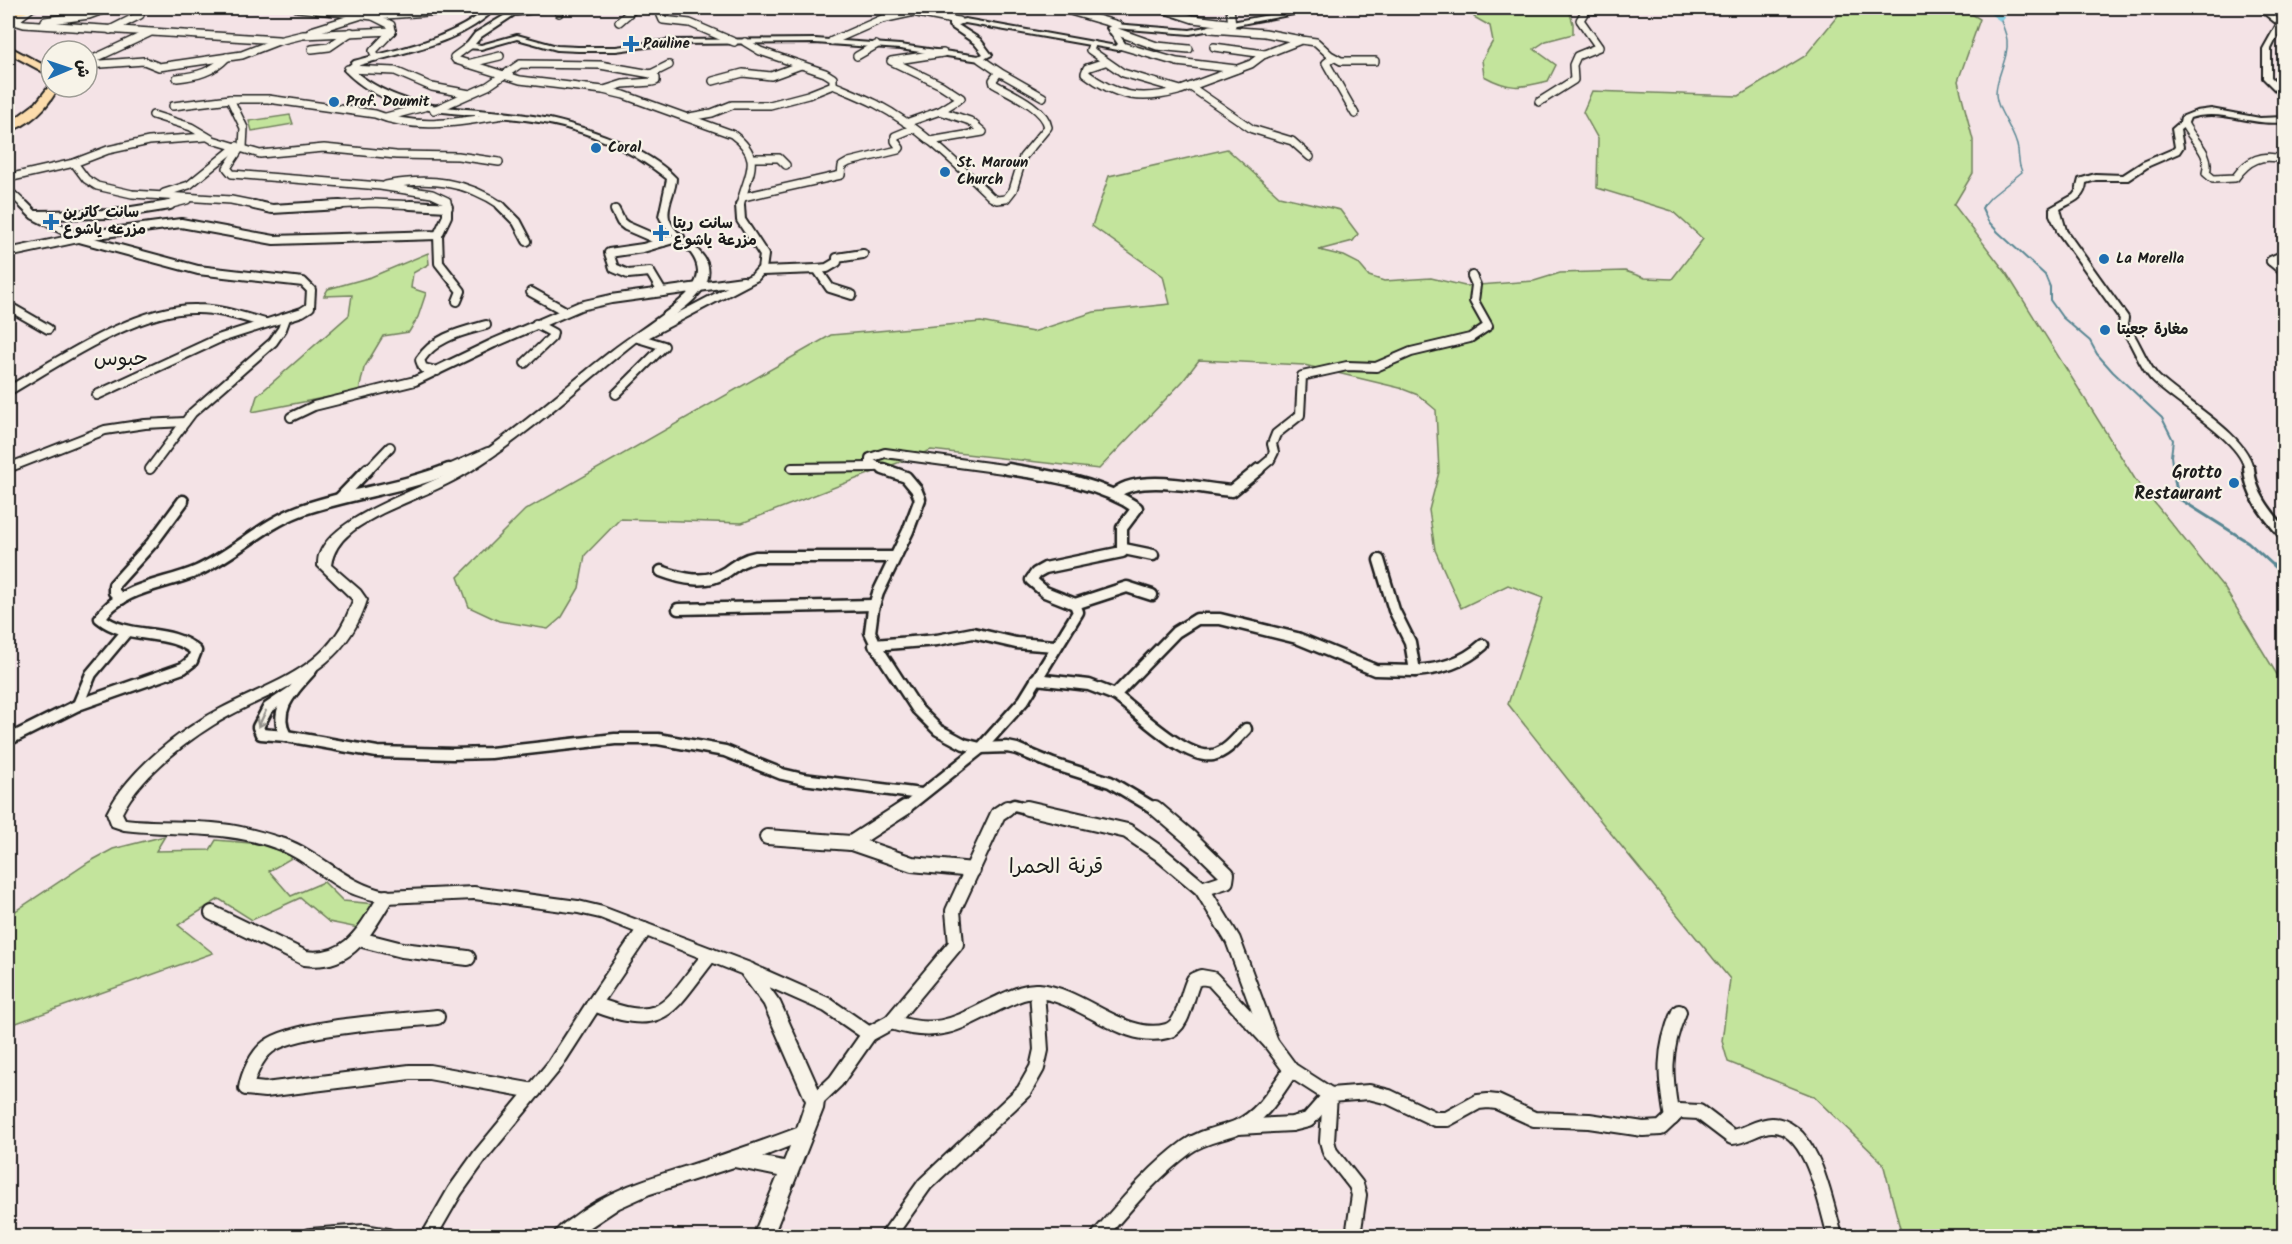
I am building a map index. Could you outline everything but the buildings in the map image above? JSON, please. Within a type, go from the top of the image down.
[{"type":"highway","points":[[8,15],[32,8]]},
{"type":"highway","points":[[8,49],[39,65]]},
{"type":"highway","points":[[8,128],[45,99]]},
{"type":"street","points":[[32,8],[14,19],[17,23],[149,33],[258,37],[278,41]]},
{"type":"street","points":[[24,24],[89,15],[108,8]]},
{"type":"street","points":[[297,8],[373,16],[467,8],[489,10]]},
{"type":"street","points":[[545,8],[519,10],[478,35],[469,46],[454,57],[456,60],[502,76],[533,83],[604,90],[637,99],[730,133],[741,141],[752,158],[750,183],[740,207],[740,218],[763,250],[765,259],[762,271]]},
{"type":"street","points":[[619,22],[635,8]]},
{"type":"street","points":[[662,8],[660,13],[663,20],[690,23],[734,42]]},
{"type":"street","points":[[892,8],[1092,45],[1112,48],[1122,46],[1168,60],[1238,69]]},
{"type":"street","points":[[945,8],[946,18]]},
{"type":"street","points":[[1060,8],[1157,46],[1189,49]]},
{"type":"street","points":[[1073,12],[1084,8]]},
{"type":"street","points":[[1160,8],[1203,21],[1232,24]]},
{"type":"street","points":[[1230,8],[1232,24]]},
{"type":"street","points":[[1115,28],[1184,32],[1211,29],[1309,9],[1336,8]]},
{"type":"street","points":[[1539,102],[1574,80],[1573,65],[1579,54],[1598,48],[1596,39],[1587,32],[1580,20],[1584,9],[1598,11],[1615,8]]},
{"type":"street","points":[[2260,8],[2281,23],[2267,49],[2267,78],[2284,94]]},
{"type":"street","points":[[348,69],[376,57],[446,36],[489,10]]},
{"type":"street","points":[[832,41],[882,19],[910,13]]},
{"type":"street","points":[[109,30],[140,15]]},
{"type":"street","points":[[99,64],[146,62],[158,68],[227,57],[247,53],[362,15]]},
{"type":"street","points":[[373,16],[391,25],[392,31]]},
{"type":"street","points":[[469,46],[481,47],[517,37],[557,48],[578,49],[616,49],[669,42],[832,41],[980,59],[987,57],[984,47],[952,26],[958,21]]},
{"type":"street","points":[[1115,28],[1122,46]]},
{"type":"street","points":[[1211,29],[1247,31],[1316,42],[1330,59],[1349,62],[1375,61]]},
{"type":"street","points":[[300,36],[392,31]]},
{"type":"street","points":[[376,57],[373,51],[392,31]]},
{"type":"street","points":[[312,49],[328,47],[351,32]]},
{"type":"street","points":[[99,58],[149,33]]},
{"type":"street","points":[[1105,62],[1087,68],[1084,73],[1096,81],[1136,98],[1148,98],[1191,87],[1251,64],[1265,54],[1301,40]]},
{"type":"street","points":[[746,42],[760,51],[829,75],[833,78],[833,85]]},
{"type":"street","points":[[857,57],[876,45]]},
{"type":"street","points":[[1092,45],[1090,50],[1123,73],[1181,90]]},
{"type":"street","points":[[1214,47],[1265,54]]},
{"type":"street","points":[[743,197],[841,175],[842,166],[849,162],[898,150],[900,148],[895,141],[895,136],[961,98],[941,85],[891,61],[943,53]]},
{"type":"street","points":[[467,64],[500,56]]},
{"type":"street","points":[[177,78],[203,75],[217,68],[227,57]]},
{"type":"street","points":[[980,59],[1043,97]]},
{"type":"street","points":[[1330,59],[1326,63],[1330,72],[1355,114]]},
{"type":"street","points":[[109,71],[116,63]]},
{"type":"street","points":[[434,110],[496,82],[519,65],[606,65],[651,74],[656,78],[656,81],[616,86],[604,90]]},
{"type":"street","points":[[651,74],[669,65]]},
{"type":"street","points":[[713,81],[744,73],[773,75],[801,65]]},
{"type":"street","points":[[348,69],[395,71],[432,87],[471,94]]},
{"type":"street","points":[[348,69],[355,77],[381,92],[424,107],[434,110],[526,117],[586,131],[654,165],[671,178],[671,191],[663,213],[665,220],[693,248],[701,264],[702,279],[690,297],[494,450],[449,479],[373,514],[348,529],[329,545],[323,558],[324,566],[360,600],[350,626],[332,650],[292,691],[268,708],[258,727],[261,734],[286,736],[377,752],[453,754],[491,753],[605,740],[658,739],[711,747],[782,774],[803,779],[921,794]]},
{"type":"street","points":[[686,117],[712,113],[732,105],[770,105],[833,85],[876,104],[909,126],[930,141],[991,196],[1000,200],[1009,197],[1018,167],[1028,147],[1047,127],[1047,120],[1026,101],[994,84],[993,80],[999,72]]},
{"type":"street","points":[[1191,87],[1252,129],[1292,141],[1310,157]]},
{"type":"street","points":[[173,105],[262,98],[384,117],[395,122],[439,123],[502,115]]},
{"type":"street","points":[[230,99],[246,135],[227,168],[236,175],[380,186],[442,197],[447,201],[448,207],[438,235],[440,263],[461,291],[458,301]]},
{"type":"street","points":[[384,117],[424,107]]},
{"type":"street","points":[[930,141],[984,132],[970,121],[940,111]]},
{"type":"street","points":[[2284,120],[2260,122],[2227,114],[2203,112],[2184,119],[2187,132],[2207,156],[2209,164],[2206,173],[2213,179],[2232,179],[2245,163],[2255,158],[2284,160]]},
{"type":"street","points":[[153,115],[191,126],[205,137]]},
{"type":"street","points":[[2184,123],[2176,129],[2179,147],[2176,152],[2146,164],[2126,178],[2095,177],[2082,181],[2076,197],[2055,208],[2055,215],[2061,230],[2124,318],[2123,325],[2134,339],[2150,372],[2206,417],[2243,454],[2249,465],[2250,480],[2262,508],[2284,534]]},
{"type":"street","points":[[8,178],[74,163],[108,150],[149,141],[205,137],[260,154],[324,148],[396,155],[458,156],[499,162]]},
{"type":"street","points":[[155,196],[189,185],[240,147]]},
{"type":"street","points":[[752,158],[778,158],[786,165]]},
{"type":"street","points":[[74,163],[86,179],[97,186],[118,192],[231,200],[272,209],[373,203],[448,207]]},
{"type":"street","points":[[380,186],[408,179],[426,178],[466,187],[495,198],[517,222],[527,241]]},
{"type":"street","points":[[8,190],[34,215],[80,238],[198,270],[303,282],[311,290],[310,307],[302,314],[265,323],[190,350],[97,395]]},
{"type":"street","points":[[34,215],[130,213],[167,207],[193,198]]},
{"type":"street","points":[[615,210],[621,222],[626,226],[663,242]]},
{"type":"street","points":[[8,254],[132,228],[181,223],[257,238],[280,240],[438,235]]},
{"type":"street","points":[[662,292],[650,272],[628,274],[614,268],[609,254],[680,237]]},
{"type":"street","points":[[637,338],[750,280],[762,271],[827,268],[842,256],[863,254]]},
{"type":"street","points":[[2271,261],[2284,255]]},
{"type":"street","points":[[2271,261],[2284,265]]},
{"type":"street","points":[[2271,261],[2284,272]]},
{"type":"street","points":[[817,269],[823,284],[831,290],[852,295]]},
{"type":"street","points":[[1116,493],[1121,489],[1156,482],[1213,490],[1237,489],[1270,460],[1274,452],[1271,440],[1273,436],[1300,415],[1299,385],[1302,376],[1347,366],[1376,367],[1411,352],[1470,338],[1484,331],[1488,326],[1474,302],[1478,289],[1477,282],[1472,276]]},
{"type":"street","points":[[291,417],[314,406],[403,386],[565,311],[592,303],[750,280]]},
{"type":"street","points":[[531,292],[565,311]]},
{"type":"street","points":[[8,306],[15,308],[48,330]]},
{"type":"street","points":[[8,391],[118,331],[162,315],[188,309],[202,309],[265,323]]},
{"type":"street","points":[[150,469],[185,422],[209,397],[280,334],[286,318]]},
{"type":"street","points":[[525,363],[552,337],[553,333],[536,324]]},
{"type":"street","points":[[437,371],[423,368],[420,360],[426,348],[444,339],[486,325]]},
{"type":"street","points":[[616,394],[664,346],[637,338]]},
{"type":"street","points":[[8,468],[22,465],[82,437],[103,430],[154,422],[185,422]]},
{"type":"street","points":[[340,498],[390,447]]},
{"type":"street","points":[[8,740],[78,705],[183,668],[195,655],[196,651],[189,644],[112,627],[100,618],[109,606],[121,599],[208,566],[233,552],[273,524],[296,512],[340,498],[425,478],[494,450]]},
{"type":"street","points":[[1124,549],[1122,528],[1133,518],[1137,508],[1116,493],[1016,470],[885,453],[870,458],[870,463],[875,466],[896,472],[908,479],[916,486],[920,500],[893,557],[874,605],[870,627],[874,645],[921,716],[946,737],[981,748],[1008,747],[1020,750],[1054,765],[1100,777],[1140,797],[1165,814],[1227,874],[1226,881],[1202,889]]},
{"type":"street","points":[[792,468],[875,466]]},
{"type":"street","points":[[121,599],[114,591],[114,585],[152,543],[183,501]]},
{"type":"street","points":[[851,843],[981,748],[1008,720],[1036,679],[1078,612],[1075,604],[1034,584],[1032,576],[1036,571],[1050,565],[1108,558],[1124,549],[1153,555]]},
{"type":"street","points":[[661,571],[687,579],[701,579],[713,578],[737,562],[756,557],[893,557]]},
{"type":"street","points":[[1379,560],[1394,610],[1410,642],[1415,671]]},
{"type":"street","points":[[1075,604],[1127,587],[1152,595]]},
{"type":"street","points":[[678,609],[874,605]]},
{"type":"street","points":[[1116,695],[1176,632],[1187,624],[1211,617],[1287,635],[1375,670],[1415,671],[1455,665],[1470,658],[1483,645]]},
{"type":"street","points":[[78,705],[90,676],[107,652],[127,631]]},
{"type":"street","points":[[874,645],[937,640],[973,633],[1016,643],[1055,646]]},
{"type":"street","points":[[312,669],[215,717],[190,734],[124,794],[113,812],[114,819],[119,824],[134,826],[204,827],[231,830],[277,843],[301,853],[353,889],[386,897],[474,893],[519,897],[595,911],[747,969],[827,1005],[869,1034]]},
{"type":"street","points":[[1036,679],[1089,685],[1116,695],[1173,738],[1203,755],[1211,756],[1226,748],[1246,729]]},
{"type":"street","points":[[286,736],[280,729],[279,716],[292,691]]},
{"type":"street","points":[[763,1236],[815,1101],[837,1081],[869,1034],[891,1022],[956,944],[957,935],[951,917],[952,911],[998,814],[1008,807],[1021,805],[1127,831],[1159,853],[1202,889],[1233,940],[1271,1043]]},
{"type":"street","points":[[767,837],[851,843],[912,864],[973,870]]},
{"type":"street","points":[[212,913],[312,960],[336,957],[346,952],[358,939],[386,897]]},
{"type":"street","points":[[429,1236],[455,1191],[480,1156],[554,1066],[644,930]]},
{"type":"street","points":[[358,939],[402,950],[468,957]]},
{"type":"street","points":[[594,1004],[637,1017],[657,1015],[665,1011],[710,955]]},
{"type":"street","points":[[747,969],[771,1002],[815,1101]]},
{"type":"street","points":[[891,1022],[922,1032],[935,1031],[955,1025],[1018,994],[1037,991],[1064,996],[1113,1021],[1139,1030],[1157,1032],[1173,1029],[1178,1023],[1194,980],[1206,978],[1216,983],[1271,1043],[1291,1070],[1330,1095],[1369,1092],[1379,1094],[1435,1119],[1447,1119],[1478,1102],[1488,1101],[1497,1102],[1534,1119],[1589,1121],[1643,1129],[1661,1128],[1679,1112],[1699,1112],[1732,1137],[1772,1125],[1791,1131],[1803,1143],[1835,1236]]},
{"type":"street","points":[[888,1236],[925,1184],[1024,1091],[1037,1068],[1041,1050],[1037,991]]},
{"type":"street","points":[[1672,1118],[1664,1064],[1669,1034],[1678,1012]]},
{"type":"street","points":[[437,1017],[309,1033],[278,1041],[263,1053],[246,1088],[265,1090],[390,1074],[429,1072],[534,1091]]},
{"type":"street","points":[[1238,1127],[1264,1109],[1291,1070]]},
{"type":"street","points":[[1099,1236],[1128,1204],[1187,1147],[1211,1134],[1238,1127],[1292,1124],[1308,1120],[1330,1095]]},
{"type":"street","points":[[1330,1095],[1328,1141],[1330,1152],[1356,1185],[1359,1195],[1353,1236]]},
{"type":"street","points":[[563,1236],[588,1217],[628,1195],[804,1133]]},
{"type":"street","points":[[734,1159],[788,1170]]},
{"type":"street","points":[[310,1236],[364,1232],[388,1236]]},
{"type":"green space","points":[[1474,8],[1568,8],[1573,23],[1573,34],[1546,41],[1534,49],[1556,65],[1548,81],[1508,86],[1484,76],[1482,60],[1493,41],[1490,26],[1474,17]]},
{"type":"green space","points":[[1844,8],[1962,8],[1980,19],[1958,81],[1973,140],[1973,173],[1954,205],[2007,274],[2135,479],[2225,589],[2284,686],[2284,1236],[1902,1236],[1883,1163],[1813,1096],[1728,1062],[1722,1041],[1730,979],[1508,704],[1543,598],[1508,585],[1461,608],[1435,550],[1429,510],[1439,472],[1436,410],[1418,395],[1400,388],[1304,365],[1199,360],[1183,381],[1099,469],[931,450],[742,523],[620,519],[585,555],[579,588],[562,617],[548,629],[499,621],[469,607],[458,577],[525,510],[831,335],[981,322],[1033,332],[1094,312],[1170,304],[1163,276],[1092,226],[1109,176],[1227,149],[1279,196],[1340,210],[1358,234],[1353,241],[1319,250],[1344,256],[1358,263],[1369,276],[1384,281],[1431,278],[1465,286],[1534,281],[1560,273],[1625,271],[1645,278],[1672,279],[1703,239],[1672,211],[1597,188],[1598,139],[1583,112],[1592,91],[1739,96],[1805,56]]},
{"type":"green space","points":[[290,115],[293,124],[252,131],[249,121]]},
{"type":"green space","points":[[428,253],[429,264],[413,273],[411,288],[426,293],[418,317],[409,332],[383,336],[364,368],[359,391],[252,412],[257,396],[349,315],[352,295],[324,296],[328,289],[371,277]]},
{"type":"green space","points":[[165,836],[156,851],[210,850],[216,840],[261,844],[295,856],[269,871],[291,896],[324,882],[343,901],[376,904],[358,928],[329,922],[300,898],[252,920],[219,899],[178,925],[213,953],[8,1026],[8,916],[89,862],[113,849]]},
{"type":"waterway","points":[[1987,8],[2000,18]]},
{"type":"waterway","points":[[1983,206],[2022,172],[2017,143],[1997,101],[1998,80],[2007,47],[2000,18]]},
{"type":"waterway","points":[[1984,205],[1982,208],[1988,221],[2045,275],[2050,287],[2050,300],[2062,317],[2090,341],[2097,354],[2113,372],[2162,418],[2173,440],[2171,456],[2173,471]]},
{"type":"waterway","points":[[2173,469],[2178,498],[2248,542],[2284,575]]},
{"type":"place","name":"Pauline","points":[[631,44]]},
{"type":"place","name":"Prof. Doumit","points":[[334,102]]},
{"type":"place","name":"Coral","points":[[596,148]]},
{"type":"place","name":"St. Maroun Church","points":[[945,172]]},
{"type":"place","name":"سانت كاترين مزرعه ياشوع","points":[[51,222]]},
{"type":"place","name":"سانت ريتا مزرعة ياشوع","points":[[661,233]]},
{"type":"place","name":"La Morella","points":[[2104,259]]},
{"type":"place","name":"مغارة جعيتا","points":[[2105,330]]},
{"type":"place","name":"Grotto Restaurant","points":[[2234,483]]},
{"type":"district","name":"حبوس","points":[[121,359]]},
{"type":"district","name":"قرنة الحمرا","points":[[1056,867]]}]
